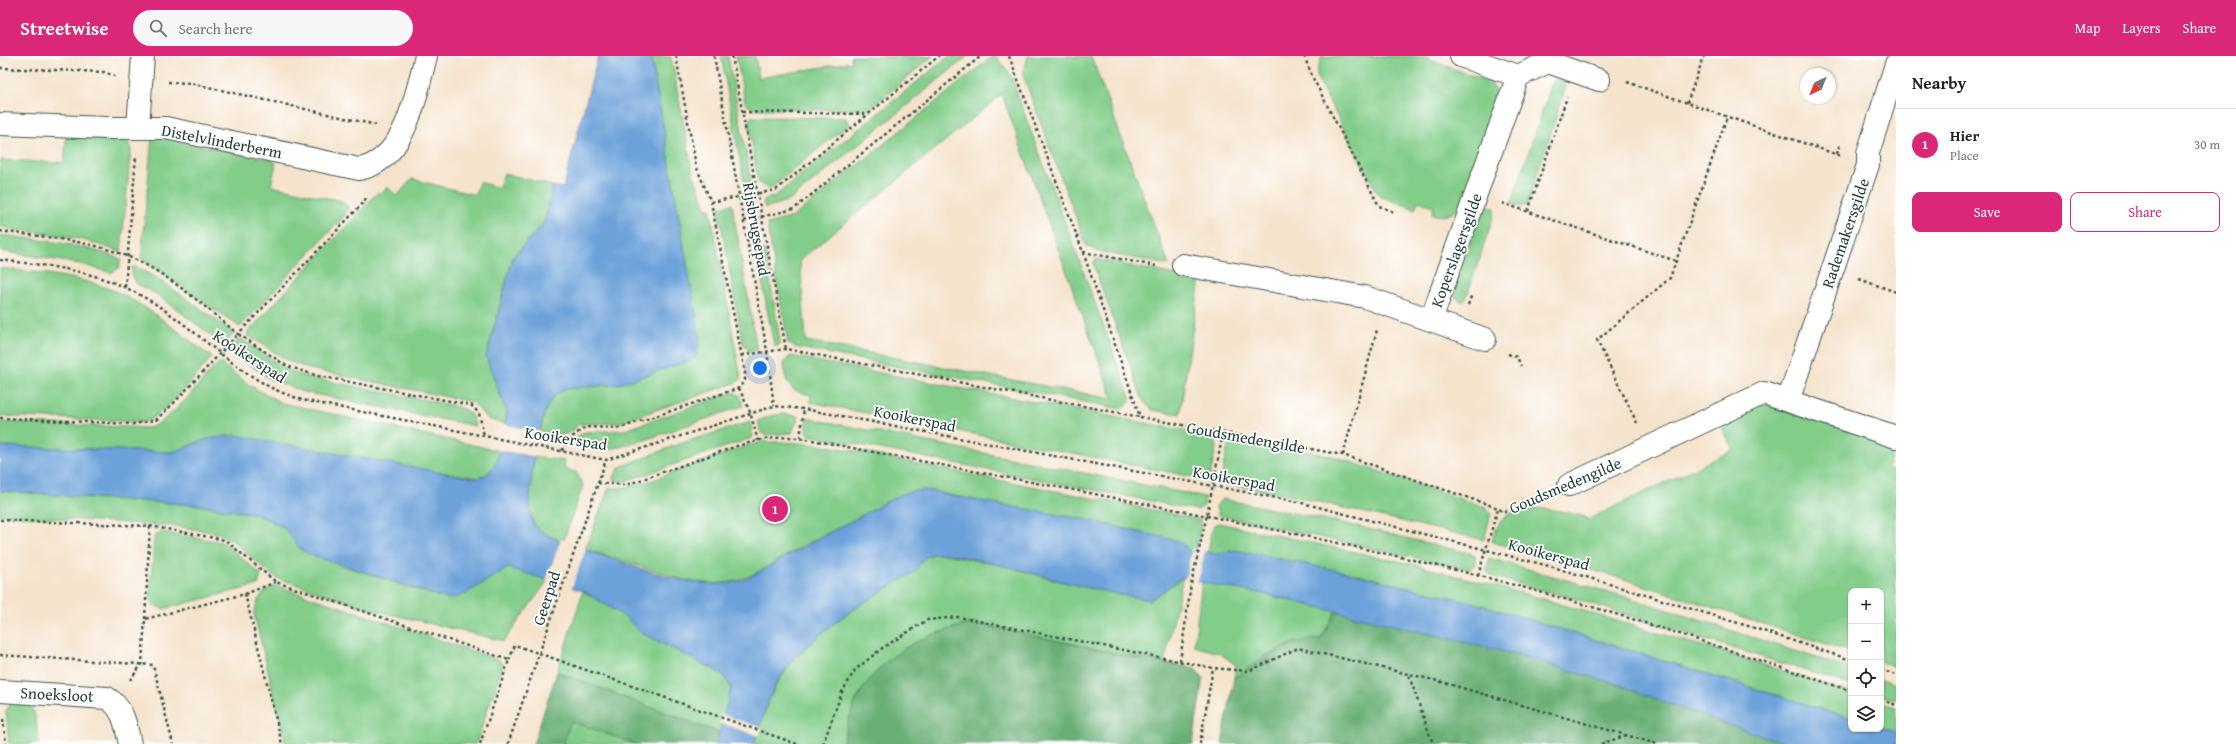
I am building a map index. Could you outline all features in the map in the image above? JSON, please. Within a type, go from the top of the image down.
[{"type":"street","points":[[138,128],[143,56]]},
{"type":"street","points":[[371,167],[392,149],[410,116],[426,56]]},
{"type":"street","points":[[1461,56],[1518,76],[1548,62],[1599,80]]},
{"type":"street","name":"Rademakersgilde","points":[[1788,401],[1868,165],[1868,153],[1896,64]]},
{"type":"street","name":"Koperslagersgilde","points":[[1183,265],[1365,297],[1431,320],[1518,76]]},
{"type":"street","name":"Distelvlinderberm","points":[[0,124],[166,128],[346,167],[359,169],[371,167]]},
{"type":"street","points":[[1431,320],[1485,339]]},
{"type":"street","name":"Goudsmedengilde","points":[[1569,485],[1764,393],[1896,437]]},
{"type":"street","name":"Snoeksloot","points":[[0,691],[100,696],[113,701],[122,712],[130,744]]},
{"type":"path","points":[[562,451],[566,442],[585,427],[620,428],[739,388],[745,380],[742,355],[711,202],[696,166],[676,56]]},
{"type":"path","name":"Rijsbrugsepad","points":[[714,56],[767,351],[774,406]]},
{"type":"path","points":[[732,56],[786,348],[742,355]]},
{"type":"path","points":[[711,202],[776,190],[939,56]]},
{"type":"path","points":[[744,221],[762,218],[794,209],[981,56]]},
{"type":"path","points":[[1009,56],[1083,252],[1140,417]]},
{"type":"path","points":[[1304,56],[1313,78],[1379,206],[1394,212]]},
{"type":"path","points":[[1687,104],[1704,56]]},
{"type":"path","points":[[0,68],[104,72],[120,78],[190,83],[402,131]]},
{"type":"path","points":[[1528,211],[1576,72]]},
{"type":"path","points":[[1599,80],[1619,80],[1868,165]]},
{"type":"path","points":[[742,112],[868,114]]},
{"type":"path","points":[[1649,448],[1597,340],[1670,278],[1727,117]]},
{"type":"path","points":[[125,287],[129,257],[138,128]]},
{"type":"path","points":[[0,418],[133,424],[156,420],[221,354],[238,334],[365,201],[371,167]]},
{"type":"path","points":[[1476,194],[1676,261]]},
{"type":"path","points":[[0,231],[79,243],[129,257],[191,296],[238,334],[287,366],[318,376],[471,405],[479,413],[484,436]]},
{"type":"path","points":[[1083,252],[1172,269],[1183,265]]},
{"type":"path","name":"Kooikerspad","points":[[0,260],[71,269],[100,277],[125,287],[161,308],[263,384],[302,400],[606,460],[750,412],[774,406],[804,409],[1298,502],[1486,549],[1630,589],[1848,659]]},
{"type":"path","points":[[1833,271],[1896,292]]},
{"type":"path","points":[[1343,455],[1384,304]]},
{"type":"path","name":"Goudsmedengilde","points":[[786,348],[1343,455],[1498,508],[1503,512],[1569,485]]},
{"type":"path","points":[[739,388],[750,412],[758,441]]},
{"type":"path","points":[[800,438],[804,409]]},
{"type":"path","points":[[1180,660],[1191,584],[1207,515],[1223,433]]},
{"type":"path","points":[[598,483],[626,485],[758,441],[789,437],[800,438],[1207,515],[1478,576],[1642,623],[1848,690]]},
{"type":"path","name":"Geerpad","points":[[508,744],[541,654],[606,460]]},
{"type":"path","points":[[1478,576],[1498,508]]},
{"type":"path","points":[[0,520],[150,526],[225,540],[276,582],[509,660]]},
{"type":"path","points":[[113,701],[142,664],[150,526]]},
{"type":"path","points":[[145,619],[245,594],[276,582]]},
{"type":"path","points":[[245,594],[282,744]]},
{"type":"path","points":[[823,744],[842,692],[855,670],[881,649],[927,620],[958,617],[1180,660],[1213,668],[1249,671],[1298,648],[1409,676],[1438,681],[1657,744]]},
{"type":"path","points":[[480,744],[515,645],[797,744]]},
{"type":"path","points":[[1200,744],[1213,668]]},
{"type":"path","points":[[1884,671],[1896,675]]},
{"type":"path","points":[[1409,676],[1433,744]]},
{"type":"path","points":[[1884,701],[1896,705]]},
{"type":"path","points":[[1601,744],[1629,735]]},
{"type":"green space","points":[[651,56],[671,56],[693,174],[707,209],[710,209],[741,378],[738,382],[618,423],[579,424],[570,432],[561,435],[540,431],[545,410],[552,397],[565,389],[619,384],[695,358],[700,339]]},
{"type":"green space","points":[[721,56],[728,56],[751,181],[748,187],[745,187]]},
{"type":"green space","points":[[736,56],[755,56],[759,78],[852,62],[851,56],[933,56],[868,110],[753,109],[745,103]]},
{"type":"green space","points":[[949,56],[968,56],[790,200],[765,208],[763,202],[765,199],[774,197]]},
{"type":"green space","points":[[993,56],[996,56],[1009,72],[1130,397],[1130,402],[1122,409],[794,347],[788,343],[767,224],[793,217]],"holes":[[[1002,95],[1113,399],[806,341],[800,260]]]},
{"type":"green space","points":[[1028,56],[1091,56],[1169,265],[1096,251],[1086,245],[1023,75]]},
{"type":"green space","points":[[1322,56],[1429,56],[1429,60],[1491,82],[1497,93],[1496,101],[1461,205],[1455,211],[1448,215],[1440,216],[1432,214],[1434,206],[1418,201],[1415,209],[1379,196],[1317,78],[1317,71]]},
{"type":"green space","points":[[1555,79],[1564,81],[1566,87],[1527,205],[1521,207],[1513,204],[1512,201],[1552,83]]},
{"type":"green space","points":[[751,117],[846,118],[849,124],[771,188],[767,188],[759,183],[758,180],[748,121]]},
{"type":"green space","points":[[152,136],[272,160],[276,163],[271,186],[342,201],[348,207],[346,214],[240,327],[141,259]]},
{"type":"green space","points":[[68,137],[122,139],[129,143],[131,149],[121,252],[81,239],[0,227],[0,160],[64,163],[66,139]]},
{"type":"green space","points":[[504,173],[553,186],[544,223],[513,257],[486,357],[507,413],[505,424],[488,419],[472,402],[310,369],[290,362],[247,335],[248,332],[378,192],[381,194],[387,187],[397,196],[412,179],[475,195],[479,182],[499,188]]},
{"type":"green space","points":[[732,204],[757,350],[749,351],[743,343],[718,208]]},
{"type":"green space","points":[[1483,205],[1494,207],[1495,211],[1466,299],[1463,302],[1452,295]]},
{"type":"green space","points":[[0,235],[62,243],[107,254],[121,259],[119,268],[111,273],[81,264],[0,251]]},
{"type":"green space","points":[[756,249],[765,251],[779,335],[780,344],[778,346],[774,346]]},
{"type":"green space","points":[[1096,259],[1200,280],[1180,414],[1152,410],[1143,401],[1093,264]]},
{"type":"green space","points":[[132,266],[158,278],[234,333],[224,345],[158,295],[137,284],[132,275]]},
{"type":"green space","points":[[0,268],[81,280],[113,290],[149,310],[212,357],[170,404],[161,412],[142,422],[0,416]]},
{"type":"green space","points":[[240,338],[287,370],[307,377],[451,405],[470,413],[475,426],[303,392],[266,377],[230,350]]},
{"type":"green space","points":[[790,356],[1209,435],[1217,443],[1209,480],[810,402],[811,395],[798,392],[787,382],[784,363]]},
{"type":"green space","points":[[219,362],[251,386],[282,403],[500,451],[499,456],[491,470],[481,478],[207,439],[173,452],[0,446],[0,422],[150,428],[178,407]]},
{"type":"green space","points":[[734,392],[740,396],[743,406],[639,442],[608,450],[602,451],[576,446],[578,436],[585,432],[625,430]]},
{"type":"green space","points":[[1760,403],[1896,444],[1887,469],[1896,472],[1896,667],[1884,663],[1884,588],[1848,588],[1848,651],[1621,578],[1492,542],[1497,527],[1506,517],[1517,511],[1530,508],[1544,509],[1586,517],[1587,520],[1733,450],[1723,429],[1724,424]]},
{"type":"green space","points":[[782,414],[799,416],[792,433],[764,435],[761,433],[758,421],[770,416]]},
{"type":"green space","points":[[807,418],[1205,497],[1204,506],[1197,510],[808,435],[806,431]]},
{"type":"green space","points":[[750,422],[753,435],[752,438],[623,482],[612,479],[620,467],[679,444]]},
{"type":"green space","points":[[1238,437],[1336,457],[1485,507],[1491,513],[1484,540],[1297,497],[1221,483],[1227,450],[1234,439]]},
{"type":"green space","points":[[762,442],[805,444],[848,450],[1197,519],[1200,520],[1201,525],[1195,550],[1191,552],[1187,551],[1184,545],[1092,521],[948,495],[932,490],[886,501],[875,509],[816,539],[754,574],[736,581],[713,584],[684,580],[585,549],[609,488],[627,487],[644,483]]},
{"type":"green space","points":[[534,457],[565,461],[564,469],[576,472],[583,485],[563,542],[536,527],[532,520],[530,503]]},
{"type":"green space","points":[[0,491],[197,505],[256,514],[285,528],[311,555],[439,597],[508,567],[548,580],[504,641],[369,609],[277,578],[268,572],[232,540],[218,533],[175,526],[0,515]]},
{"type":"green space","points":[[1222,499],[1348,524],[1473,554],[1475,556],[1475,564],[1471,569],[1467,569],[1218,515],[1216,506]]},
{"type":"green space","points":[[1219,523],[1416,565],[1540,598],[1726,653],[1848,692],[1848,717],[1475,603],[1345,572],[1235,550],[1217,554],[1208,552],[1213,526]]},
{"type":"green space","points":[[161,532],[221,542],[228,546],[261,575],[258,585],[163,609],[152,604],[150,596],[154,538],[156,533]]},
{"type":"green space","points":[[939,553],[1005,566],[1063,582],[1150,600],[1183,577],[1164,663],[975,623],[924,638],[895,655],[881,666],[856,700],[842,744],[754,744],[775,687],[791,663],[805,648],[856,608],[913,572],[927,556]]},
{"type":"green space","points":[[1489,558],[1637,600],[1848,668],[1848,684],[1583,601],[1494,577],[1487,572]]},
{"type":"green space","points":[[1202,581],[1217,586],[1255,592],[1336,611],[1321,639],[1295,642],[1266,656],[1234,678],[1236,665],[1219,653],[1194,646]]},
{"type":"green space","points":[[277,586],[499,660],[503,665],[476,744],[286,744],[254,614],[256,604],[264,592]]},
{"type":"green space","points":[[583,591],[625,617],[641,633],[715,670],[726,678],[731,688],[720,733],[557,672]]},
{"type":"green space","points":[[1336,611],[1517,655],[1616,684],[1713,720],[1788,744],[1222,744],[1234,678],[1266,656],[1295,642],[1321,639]]},
{"type":"green space","points":[[975,623],[1122,655],[1194,668],[1203,677],[1193,744],[842,744],[856,700],[881,666],[895,655],[924,638]]},
{"type":"green space","points":[[557,672],[720,733],[716,744],[636,744],[571,722],[563,744],[533,744]]},
{"type":"green space","points":[[1884,680],[1896,684],[1896,700],[1884,696]]},
{"type":"green space","points":[[16,702],[30,707],[33,711],[39,744],[9,744],[6,712],[10,704]]},
{"type":"green space","points":[[1884,704],[1896,707],[1896,732],[1884,729]]},
{"type":"green space","points":[[570,721],[636,744],[563,744]]},
{"type":"water","points":[[598,56],[651,56],[700,339],[695,359],[619,384],[565,389],[550,401],[545,412],[540,431],[505,424],[507,413],[486,357],[513,257],[544,223],[553,186],[563,188]]},
{"type":"water","points":[[234,435],[473,478],[484,476],[491,470],[500,451],[534,457],[530,494],[531,514],[533,522],[542,532],[564,542],[664,576],[701,583],[719,584],[736,582],[748,578],[897,496],[913,491],[935,491],[948,495],[1092,521],[1179,541],[1191,552],[1195,550],[1217,554],[1235,550],[1345,572],[1475,603],[1848,717],[1848,732],[1884,732],[1884,729],[1896,732],[1896,744],[1788,744],[1713,720],[1616,684],[1517,655],[1255,592],[1217,586],[1183,577],[1150,600],[1083,587],[984,561],[942,554],[927,556],[915,571],[875,595],[838,620],[805,648],[779,679],[768,703],[754,744],[716,744],[731,688],[726,678],[715,670],[641,633],[625,617],[583,591],[508,568],[462,596],[448,599],[311,555],[301,550],[285,528],[256,514],[197,505],[0,491],[0,446],[173,452],[207,439]]},
{"type":"pier","points":[[561,539],[586,548],[571,590],[546,581]]},
{"type":"pier","points":[[1195,548],[1205,550],[1198,582],[1185,579],[1192,549]]},
{"type":"pier","points":[[721,714],[762,728],[759,736],[720,723]]},
{"type":"place","name":"Hier","points":[[775,509]]}]
